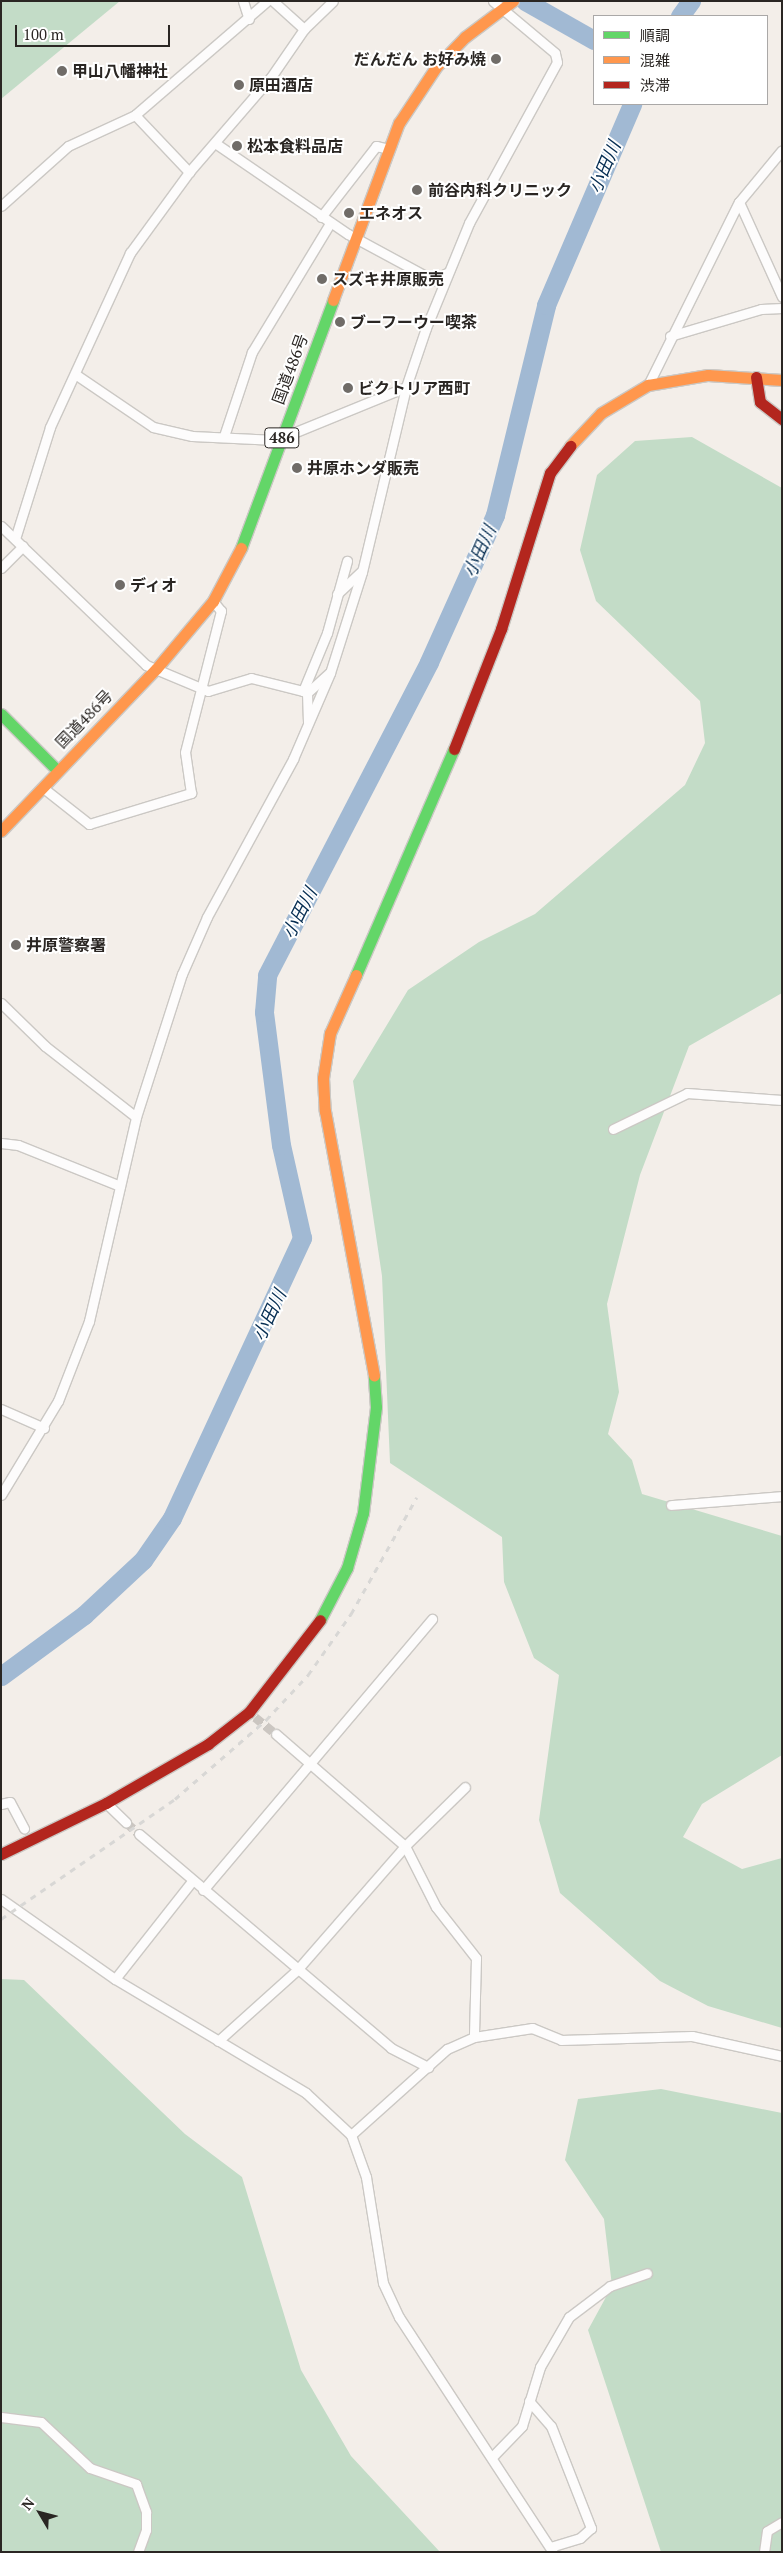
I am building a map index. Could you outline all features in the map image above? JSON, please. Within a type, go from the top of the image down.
[{"type":"main road","name":"国道486号","points":[[1,831],[57,770],[156,669],[213,601],[241,548],[389,149],[409,104],[436,67],[503,4]]},
{"type":"main road","points":[[1,1854],[106,1803],[186,1760],[252,1714],[321,1619],[347,1568],[363,1514],[372,1456],[373,1364],[325,1111],[323,1078],[330,1033],[443,778],[490,657],[550,473],[582,430],[648,385],[708,376],[756,377],[782,380]]},
{"type":"main road","points":[[756,377],[760,402],[782,419]]},
{"type":"main road","points":[[1,714],[57,770]]},
{"type":"street","points":[[243,1],[249,19]]},
{"type":"street","points":[[1,206],[68,146],[135,115],[249,19],[266,1]]},
{"type":"street","points":[[273,1],[304,29]]},
{"type":"street","points":[[15,539],[50,427],[130,253],[189,172],[271,78],[304,29],[332,1]]},
{"type":"street","points":[[1,1495],[44,1428],[88,1321],[136,1117],[194,946],[308,725],[330,673],[362,572],[406,386],[448,273],[488,184],[558,57],[503,4]]},
{"type":"street","points":[[135,115],[189,172]]},
{"type":"street","points":[[216,143],[248,162],[321,217],[356,238],[433,280],[448,273]]},
{"type":"street","points":[[321,217],[376,146],[389,149]]},
{"type":"street","points":[[648,385],[670,336],[739,202],[782,150]]},
{"type":"street","points":[[739,202],[782,297]]},
{"type":"street","points":[[224,436],[252,352],[330,223]]},
{"type":"street","points":[[670,336],[761,309],[782,308]]},
{"type":"street","points":[[75,374],[153,428],[192,436],[282,437],[406,386]]},
{"type":"street","points":[[1,526],[146,665],[201,690],[218,690],[251,678],[305,692]]},
{"type":"street","points":[[1,568],[23,546]]},
{"type":"street","points":[[308,725],[305,692],[327,633],[346,561]]},
{"type":"street","points":[[337,594],[362,572]]},
{"type":"street","points":[[42,787],[89,824],[192,793],[185,752],[221,611],[213,601]]},
{"type":"street","points":[[305,692],[330,673]]},
{"type":"street","points":[[1,1003],[45,1046],[136,1117]]},
{"type":"street","points":[[613,1129],[687,1093],[782,1100]]},
{"type":"street","points":[[1,1144],[18,1145],[120,1186]]},
{"type":"street","points":[[1,1408],[44,1428]]},
{"type":"street","points":[[672,1505],[782,1496]]},
{"type":"street","points":[[203,1890],[312,1764],[432,1619]]},
{"type":"street","points":[[276,1734],[405,1846],[436,1907],[476,1958],[474,2037]]},
{"type":"street","points":[[218,2041],[297,1970],[405,1846],[465,1787]]},
{"type":"street","points":[[1,1804],[10,1802],[24,1828]]},
{"type":"street","points":[[106,1803],[126,1822]]},
{"type":"street","points":[[139,1834],[192,1881],[391,2048],[428,2067]]},
{"type":"street","points":[[115,1979],[192,1881]]},
{"type":"street","points":[[1,1899],[115,1979],[306,2093],[351,2135],[366,2177],[383,2283],[399,2317],[493,2456],[551,2549],[580,2538],[591,2528],[549,2421],[529,2401]]},
{"type":"street","points":[[351,2135],[447,2049],[474,2037],[532,2028],[560,2040],[692,2036],[782,2056]]},
{"type":"street","points":[[493,2456],[515,2437],[540,2367],[569,2317],[610,2286],[647,2273]]},
{"type":"street","points":[[1,2417],[42,2422],[90,2468],[136,2484],[146,2512],[146,2530],[138,2552]]},
{"type":"street","points":[[764,2552],[767,2531],[782,2522]]},
{"type":"green space","points":[[1,1],[120,1],[1,99]]},
{"type":"green space","points":[[692,437],[782,488],[782,993],[689,1046],[640,1175],[607,1304],[619,1392],[608,1434],[632,1460],[642,1494],[782,1536],[782,1755],[702,1804],[683,1837],[742,1869],[782,1858],[782,2028],[708,2006],[660,1981],[560,1893],[539,1820],[559,1675],[534,1658],[504,1582],[502,1537],[390,1463],[382,1276],[353,1081],[408,990],[479,942],[535,914],[685,785],[705,743],[700,701],[596,601],[580,550],[597,475],[635,441]]},
{"type":"green space","points":[[1,1979],[24,1980],[185,2134],[242,2177],[301,2370],[351,2456],[440,2552],[1,2552]]},
{"type":"green space","points":[[661,2089],[782,2113],[782,2552],[661,2552],[588,2330],[612,2286],[604,2219],[565,2160],[578,2099]]},
{"type":"waterway","points":[[525,1],[593,39]]},
{"type":"waterway","name":"小田川","points":[[681,15],[691,1]]},
{"type":"waterway","name":"小田川","points":[[1,1676],[84,1615],[143,1560],[172,1518],[302,1238],[281,1145],[264,1012],[267,975],[429,662],[495,515],[546,305],[632,105]]},
{"type":"tunnel","points":[[255,1717],[276,1734]]},
{"type":"tunnel","points":[[126,1822],[139,1834]]},
{"type":"railway","points":[[1,1919],[175,1799],[266,1720],[308,1675],[351,1614],[417,1497]]},
{"type":"traffic: fast","points":[[241,548],[333,300]]},
{"type":"traffic: fast","points":[[1,714],[57,770]]},
{"type":"traffic: fast","points":[[356,975],[454,749]]},
{"type":"traffic: fast","points":[[320,1620],[347,1568],[363,1513],[376,1407],[374,1376]]},
{"type":"traffic: slow","points":[[333,300],[399,123],[436,67],[465,37],[513,1]]},
{"type":"traffic: slow","points":[[570,446],[601,413],[648,385],[708,375],[782,380]]},
{"type":"traffic: slow","points":[[1,831],[156,669],[213,601],[241,548]]},
{"type":"traffic: slow","points":[[356,975],[330,1033],[323,1078],[325,1111],[374,1376]]},
{"type":"traffic: jam","points":[[756,377],[760,402],[782,419]]},
{"type":"traffic: jam","points":[[454,749],[501,629],[550,473],[570,446]]},
{"type":"traffic: jam","points":[[1,1854],[106,1803],[208,1744],[249,1712],[320,1620]]},
{"type":"place","name":"だんだん お好み焼","points":[[496,59]]},
{"type":"place","name":"甲山八幡神社","points":[[62,71]]},
{"type":"place","name":"原田酒店","points":[[239,85]]},
{"type":"place","name":"松本食料品店","points":[[237,146]]},
{"type":"place","name":"前谷内科クリニック","points":[[417,190]]},
{"type":"place","name":"エネオス","points":[[349,213]]},
{"type":"place","name":"スズキ井原販売","points":[[322,279]]},
{"type":"place","name":"ブーフーウー喫茶","points":[[340,322]]},
{"type":"place","name":"ビクトリア西町","points":[[348,388]]},
{"type":"place","name":"井原ホンダ販売","points":[[297,468]]},
{"type":"place","name":"ディオ","points":[[120,585]]},
{"type":"place","name":"井原警察署","points":[[16,945]]}]
